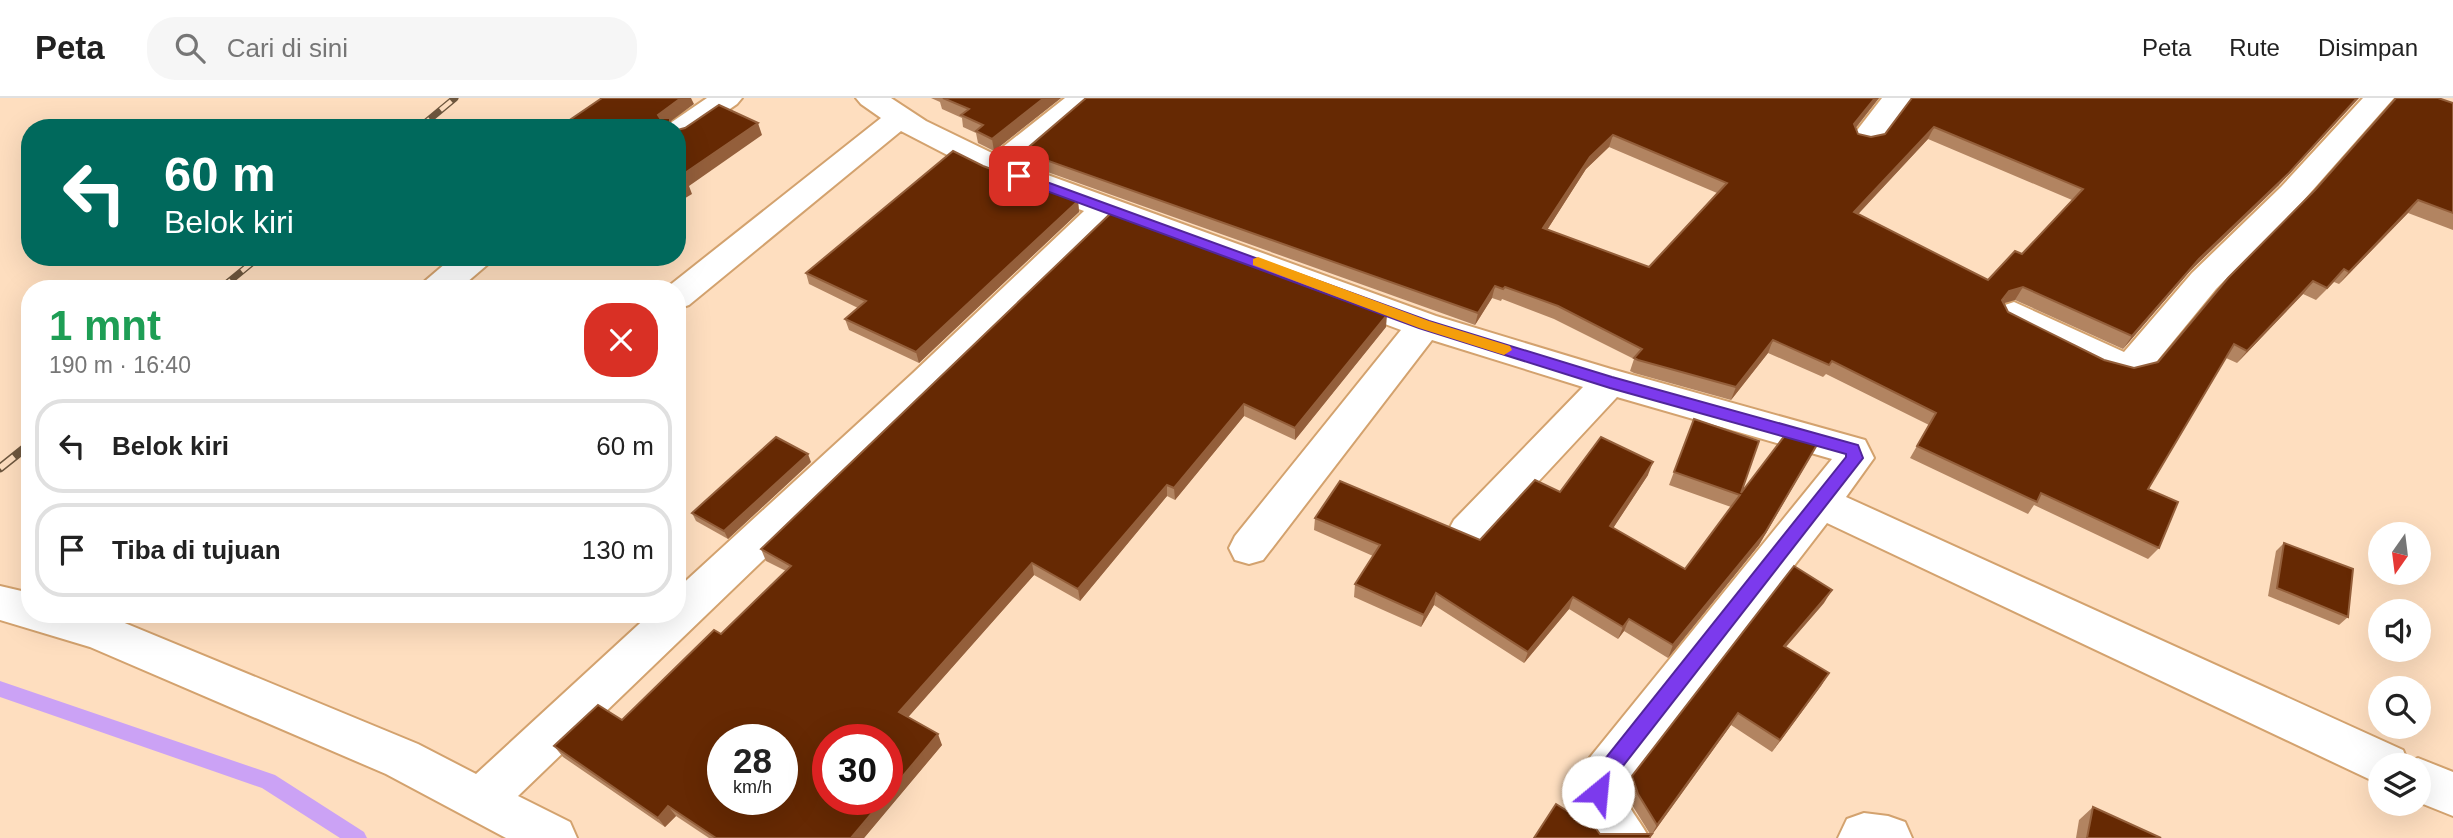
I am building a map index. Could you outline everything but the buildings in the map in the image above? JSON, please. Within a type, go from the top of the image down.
[{"type":"street","points":[[686,126],[727,98]]},
{"type":"street","points":[[997,169],[1083,98]]},
{"type":"street","points":[[1866,138],[1897,98]]},
{"type":"street","points":[[2014,314],[2109,361],[2125,365],[2135,363],[2204,281],[2292,194],[2379,98]]},
{"type":"street","points":[[686,288],[886,108],[915,127],[997,169],[1424,325],[1610,382],[1848,446],[1855,458],[1599,781],[1601,804],[1625,838]]},
{"type":"street","points":[[686,607],[1106,208]]},
{"type":"street","points":[[448,280],[464,266]]},
{"type":"street","points":[[1249,548],[1424,325]]},
{"type":"street","points":[[1468,531],[1610,382]]},
{"type":"street","points":[[1820,502],[2368,756]]},
{"type":"street","points":[[0,603],[21,609]]},
{"type":"street","points":[[67,623],[126,643],[402,759],[554,838]]},
{"type":"street","points":[[482,799],[669,623]]},
{"type":"street","points":[[2431,785],[2453,795]]},
{"type":"street","points":[[1862,838],[1864,835],[1875,834],[1888,838]]},
{"type":"waterway","points":[[0,689],[268,781],[357,838]]},
{"type":"railway","points":[[430,119],[455,98]]},
{"type":"railway","points":[[231,280],[248,266]]},
{"type":"railway","points":[[0,468],[21,451]]},
{"type":"slow traffic","points":[[1258,262],[1424,325],[1504,350]]},
{"type":"route","points":[[1019,176],[1424,325],[1610,382],[1848,446],[1852,450],[1855,458],[1599,781],[1598,792]]}]
